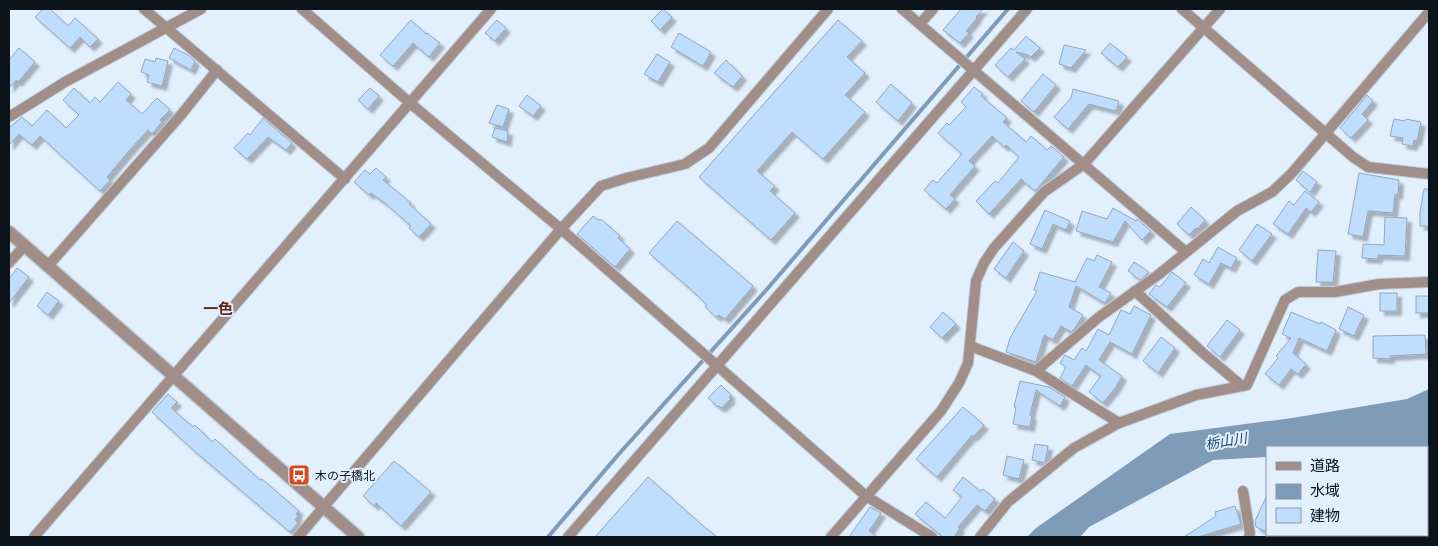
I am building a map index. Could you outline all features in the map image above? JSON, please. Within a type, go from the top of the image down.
[{"type":"street","points":[[144,9],[345,179]]},
{"type":"street","points":[[9,117],[65,82],[202,9]]},
{"type":"street","points":[[302,9],[561,229],[866,496],[932,537]]},
{"type":"street","points":[[34,537],[491,9]]},
{"type":"street","points":[[298,537],[561,229],[602,186],[626,178],[685,164],[710,148],[828,9]]},
{"type":"street","points":[[902,9],[1186,252]]},
{"type":"street","points":[[920,24],[933,9]]},
{"type":"street","points":[[568,537],[714,364],[1027,9]]},
{"type":"street","points":[[1182,9],[1353,157],[1368,166],[1429,174]]},
{"type":"street","points":[[831,537],[941,411],[959,383],[968,363],[976,281],[984,263],[994,248],[1044,192],[1084,164],[1220,9]]},
{"type":"street","points":[[1036,371],[1099,318],[1237,211],[1272,192],[1292,173],[1429,12]]},
{"type":"street","points":[[48,266],[181,115],[217,70]]},
{"type":"street","points":[[9,232],[358,537]]},
{"type":"street","points":[[9,263],[24,245]]},
{"type":"street","points":[[980,537],[1008,502],[1074,448],[1118,423],[1196,395],[1246,385],[1285,300],[1298,292],[1336,292],[1379,284],[1429,282]]},
{"type":"street","points":[[1136,291],[1242,386]]},
{"type":"street","points":[[970,346],[1036,371],[1118,423]]},
{"type":"street","points":[[1243,491],[1248,536]]},
{"type":"water","name":"栃山川","points":[[1429,389],[1428,448],[1428,446],[1266,446],[1266,457],[1213,460],[1089,527],[1080,537],[1027,537],[1036,528],[1170,434],[1292,418],[1407,399]]},
{"type":"building","points":[[43,9],[50,9],[68,26],[75,18],[98,39],[90,47],[80,37],[70,48],[35,17]]},
{"type":"building","points":[[663,9],[672,17],[660,30],[651,21]]},
{"type":"building","points":[[961,9],[983,9],[966,31],[969,33],[960,43],[943,30]]},
{"type":"building","points":[[411,20],[426,34],[440,43],[429,57],[413,43],[393,66],[380,55]]},
{"type":"building","points":[[497,20],[506,28],[495,41],[485,33]]},
{"type":"building","points":[[838,20],[862,41],[847,57],[865,73],[845,95],[865,112],[823,159],[792,132],[757,171],[775,186],[770,191],[795,213],[771,240],[699,177]]},
{"type":"building","points":[[679,33],[711,52],[703,66],[671,47]]},
{"type":"building","points":[[1026,36],[1040,48],[1031,57],[1016,52],[1025,59],[1008,77],[995,65],[1011,48],[1014,50]]},
{"type":"building","points":[[1110,43],[1127,57],[1118,67],[1101,53]]},
{"type":"building","points":[[1064,45],[1086,50],[1071,68],[1059,64]]},
{"type":"building","points":[[19,48],[35,62],[18,82],[16,80],[9,88],[9,60]]},
{"type":"building","points":[[174,48],[195,61],[191,70],[169,58]]},
{"type":"building","points":[[657,54],[670,62],[658,82],[644,74]]},
{"type":"building","points":[[156,58],[168,61],[162,86],[147,82],[149,75],[141,72],[145,59],[155,62]]},
{"type":"building","points":[[726,60],[742,76],[733,87],[714,73]]},
{"type":"building","points":[[1043,74],[1056,85],[1034,112],[1021,101]]},
{"type":"building","points":[[118,82],[131,94],[126,100],[142,114],[157,98],[170,110],[160,120],[162,122],[152,134],[148,130],[127,153],[107,177],[110,180],[100,191],[40,136],[32,145],[19,134],[9,145],[9,128],[22,117],[32,126],[47,110],[66,128],[79,115],[63,100],[74,88],[90,103],[95,97],[100,102]]},
{"type":"building","points":[[891,84],[912,103],[898,121],[876,102]]},
{"type":"building","points":[[974,87],[983,94],[981,96],[1007,118],[1003,122],[1026,142],[1031,136],[1047,150],[1051,146],[1064,157],[1035,191],[1021,179],[989,214],[976,201],[995,181],[998,183],[1019,157],[992,136],[969,161],[975,166],[950,195],[955,199],[946,209],[924,190],[933,180],[937,183],[962,154],[938,133],[947,123],[949,125],[966,107],[961,102]]},
{"type":"building","points":[[370,88],[379,96],[368,109],[358,100]]},
{"type":"building","points":[[1073,89],[1119,101],[1116,111],[1089,104],[1068,129],[1054,117],[1071,98]]},
{"type":"building","points":[[527,95],[541,106],[533,116],[519,106]]},
{"type":"building","points":[[1367,95],[1373,101],[1362,114],[1368,120],[1351,138],[1340,128]]},
{"type":"building","points":[[497,105],[509,109],[503,127],[489,123]]},
{"type":"building","points":[[263,118],[292,143],[286,150],[268,137],[247,159],[234,148],[248,133],[250,135]]},
{"type":"building","points":[[1394,119],[1421,122],[1417,141],[1414,140],[1413,146],[1402,144],[1403,138],[1390,136]]},
{"type":"building","points":[[495,128],[508,131],[507,142],[492,137]]},
{"type":"building","points":[[376,168],[386,177],[383,180],[411,203],[409,204],[431,224],[419,237],[409,228],[411,226],[385,203],[371,193],[369,195],[354,182],[365,170],[370,174]]},
{"type":"building","points":[[1303,171],[1317,182],[1310,192],[1296,180]]},
{"type":"building","points":[[1359,173],[1399,180],[1398,195],[1395,194],[1393,213],[1368,211],[1363,237],[1348,234]]},
{"type":"building","points":[[1424,189],[1429,189],[1429,226],[1420,226],[1420,212]]},
{"type":"building","points":[[1305,191],[1319,202],[1311,212],[1306,208],[1288,234],[1273,224],[1289,201],[1294,205]]},
{"type":"building","points":[[1191,207],[1205,220],[1189,235],[1177,224]]},
{"type":"building","points":[[1113,208],[1136,221],[1137,219],[1151,231],[1142,240],[1125,221],[1113,242],[1076,231],[1082,211],[1107,219]]},
{"type":"building","points":[[1045,210],[1070,221],[1066,230],[1053,224],[1042,249],[1030,244]]},
{"type":"building","points":[[593,216],[599,220],[601,219],[620,236],[618,238],[630,249],[615,267],[577,234]]},
{"type":"building","points":[[1385,217],[1407,218],[1405,256],[1378,255],[1378,259],[1362,258],[1363,244],[1384,245]]},
{"type":"building","points":[[677,221],[753,286],[725,319],[719,315],[716,317],[705,307],[707,305],[695,293],[649,253]]},
{"type":"building","points":[[1257,224],[1272,234],[1252,261],[1239,250]]},
{"type":"building","points":[[1013,242],[1024,251],[1006,278],[994,269]]},
{"type":"building","points":[[1218,247],[1237,258],[1231,268],[1221,263],[1209,284],[1194,275],[1203,259],[1209,263]]},
{"type":"building","points":[[1318,250],[1336,251],[1333,282],[1316,282]]},
{"type":"building","points":[[1097,255],[1112,262],[1099,287],[1111,293],[1105,303],[1076,286],[1069,307],[1083,315],[1071,332],[1061,326],[1053,340],[1044,335],[1036,362],[1006,352],[1010,338],[1037,291],[1034,290],[1040,272],[1075,282],[1087,258],[1094,261]]},
{"type":"building","points":[[1134,262],[1149,272],[1140,280],[1128,271]]},
{"type":"building","points":[[17,268],[29,277],[9,303],[9,279]]},
{"type":"building","points":[[1172,272],[1186,283],[1167,307],[1149,294],[1156,285],[1160,287]]},
{"type":"building","points":[[47,292],[59,301],[48,315],[37,306]]},
{"type":"building","points":[[1380,293],[1397,293],[1397,311],[1380,311]]},
{"type":"building","points":[[1416,296],[1429,296],[1429,313],[1416,313]]},
{"type":"building","points":[[1134,306],[1151,315],[1132,354],[1110,342],[1099,360],[1122,376],[1103,403],[1089,392],[1101,376],[1086,365],[1072,386],[1060,378],[1066,367],[1060,363],[1065,355],[1074,360],[1082,348],[1086,351],[1098,329],[1109,335],[1121,310],[1130,314]]},
{"type":"building","points":[[1348,307],[1364,315],[1354,336],[1339,329]]},
{"type":"building","points":[[943,312],[956,324],[942,338],[930,327]]},
{"type":"building","points":[[1291,312],[1320,324],[1321,322],[1336,330],[1327,351],[1299,338],[1293,353],[1306,364],[1298,374],[1291,369],[1279,385],[1265,374],[1278,358],[1276,356],[1291,338],[1282,334]]},
{"type":"building","points":[[1227,320],[1240,330],[1220,357],[1207,346]]},
{"type":"building","points":[[1425,335],[1426,354],[1390,356],[1390,359],[1373,358],[1373,336]]},
{"type":"building","points":[[1161,337],[1175,348],[1158,373],[1143,361]]},
{"type":"building","points":[[1020,381],[1049,387],[1065,397],[1060,406],[1036,390],[1030,415],[1032,416],[1030,427],[1013,424],[1016,407],[1014,407]]},
{"type":"building","points":[[721,385],[731,395],[729,397],[731,399],[721,408],[708,398]]},
{"type":"building","points":[[168,394],[177,402],[171,408],[193,427],[195,425],[212,442],[215,439],[260,480],[262,479],[299,511],[296,514],[298,516],[295,520],[298,523],[290,532],[191,448],[152,412]]},
{"type":"building","points":[[963,407],[984,425],[973,437],[972,435],[937,477],[916,459]]},
{"type":"building","points":[[1035,444],[1048,446],[1045,463],[1032,460]]},
{"type":"building","points":[[1007,456],[1024,460],[1019,479],[1003,475]]},
{"type":"building","points":[[394,461],[431,492],[401,526],[376,503],[374,506],[363,496]]},
{"type":"building","points":[[648,477],[702,525],[717,537],[595,537]]},
{"type":"building","points":[[963,477],[980,491],[983,489],[995,499],[985,511],[977,505],[958,527],[960,528],[954,537],[943,537],[915,514],[926,502],[945,518],[962,497],[953,490]]},
{"type":"building","points":[[1266,497],[1266,532],[1256,527],[1255,521]]},
{"type":"building","points":[[1235,506],[1241,524],[1198,537],[1184,537],[1216,516],[1215,512]]},
{"type":"building","points":[[870,507],[881,513],[869,531],[877,537],[849,537]]},
{"type":"waterway","points":[[548,537],[618,455],[768,288],[1008,9]]},
{"type":"place","name":"木の子橋北","points":[[299,475]]},
{"type":"district","name":"一色","points":[[218,308]]}]
